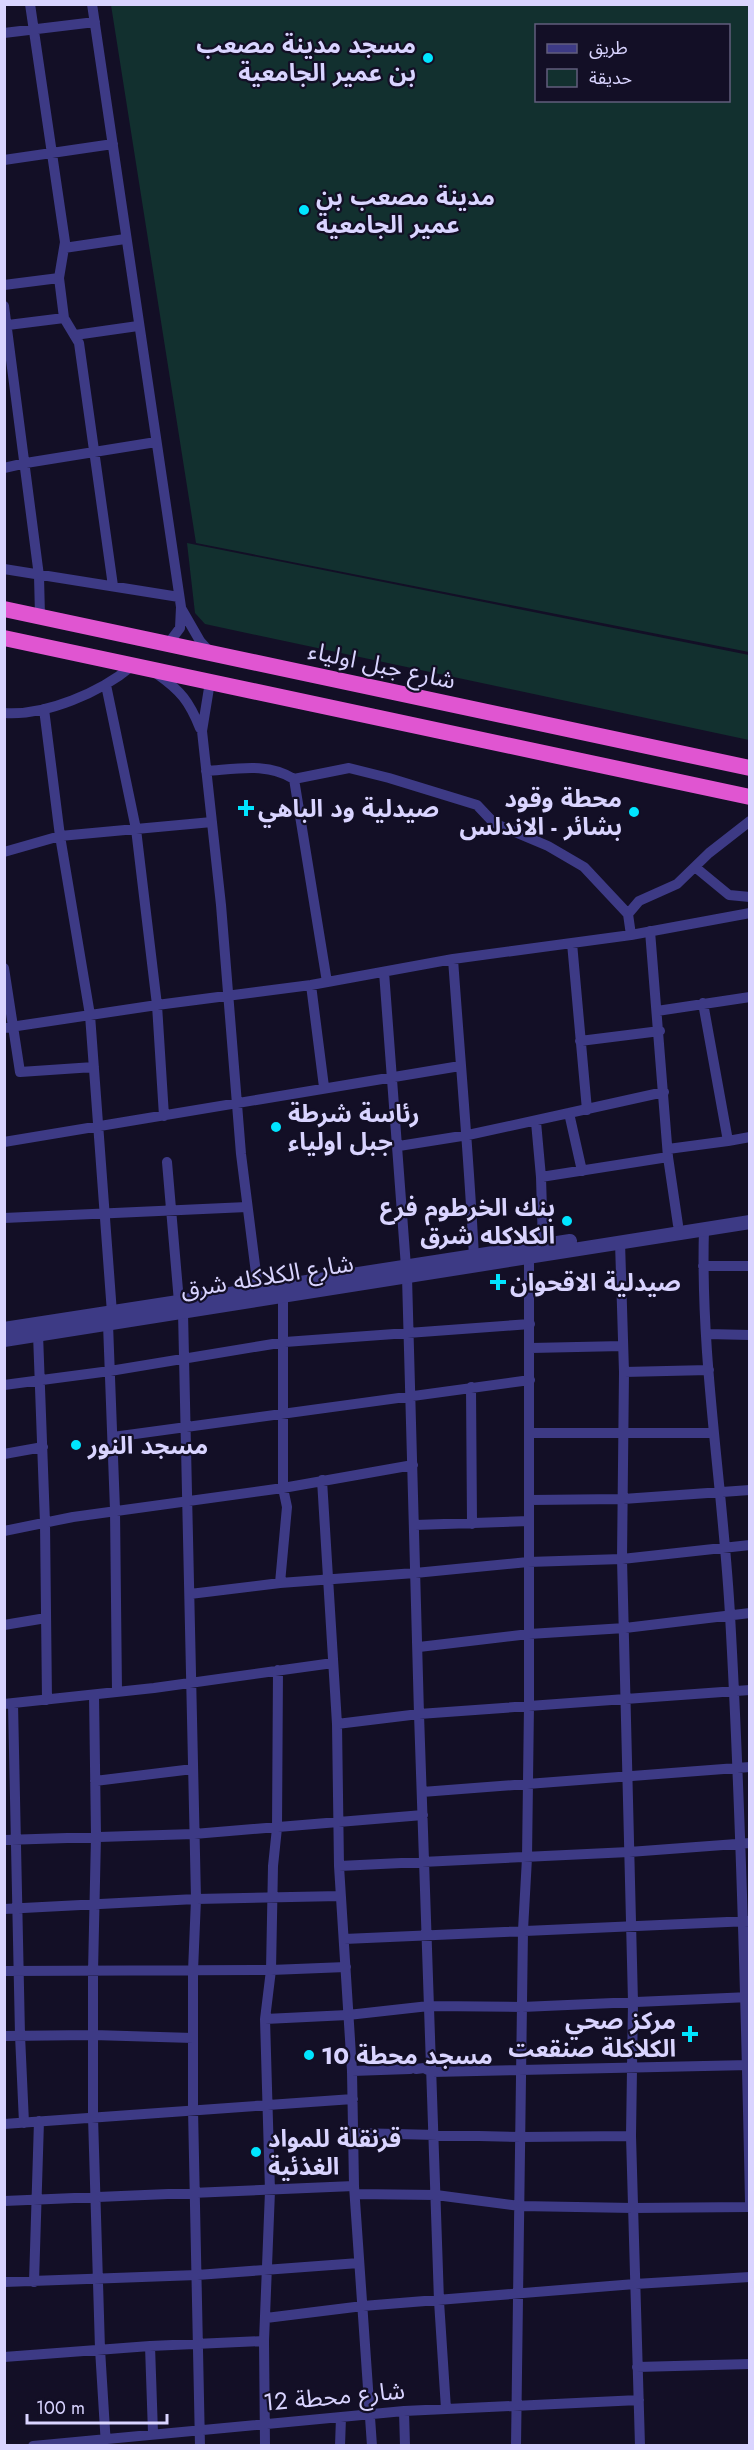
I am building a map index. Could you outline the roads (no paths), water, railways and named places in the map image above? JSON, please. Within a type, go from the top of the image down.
[{"type":"highway","name":"شارع جبل اولياء","points":[[4,609],[750,768]]},
{"type":"highway","points":[[4,638],[750,797]]},
{"type":"street","points":[[30,4],[53,154],[64,248],[58,278],[64,318],[68,328],[75,335],[80,349],[113,586]]},
{"type":"street","points":[[92,4],[180,602],[180,628],[168,644]]},
{"type":"street","points":[[4,33],[95,22]]},
{"type":"street","points":[[4,160],[113,144]]},
{"type":"street","points":[[64,248],[125,239]]},
{"type":"street","points":[[4,285],[58,278]]},
{"type":"street","points":[[4,306],[26,463],[39,576],[40,616]]},
{"type":"street","points":[[8,325],[64,318]]},
{"type":"street","points":[[75,335],[138,326]]},
{"type":"street","points":[[4,468],[156,442]]},
{"type":"street","points":[[4,569],[113,586],[180,602],[200,641],[211,653]]},
{"type":"street","points":[[4,713],[44,709],[106,685],[132,666]]},
{"type":"street","points":[[152,671],[177,688],[185,697],[202,731]]},
{"type":"street","points":[[210,682],[202,731],[213,822],[247,1207],[258,1289]]},
{"type":"street","points":[[106,685],[136,829],[156,1005],[164,1116]]},
{"type":"street","points":[[44,709],[60,836],[90,1015],[94,1067],[110,1318],[117,1692]]},
{"type":"street","points":[[206,771],[266,768],[285,772],[294,779],[327,982]]},
{"type":"street","points":[[294,779],[349,768],[477,806],[494,823],[549,846],[584,867],[628,914],[631,935]]},
{"type":"street","points":[[628,914],[639,901],[678,884],[750,821]]},
{"type":"street","points":[[4,852],[60,836],[213,822]]},
{"type":"street","points":[[695,867],[729,895],[750,897]]},
{"type":"street","points":[[9,1027],[156,1005],[311,986],[453,959],[631,935],[750,913]]},
{"type":"street","points":[[650,932],[660,1031],[668,1153],[678,1225]]},
{"type":"street","points":[[572,943],[587,1110]]},
{"type":"street","points":[[453,959],[460,1066],[468,1135],[474,1257]]},
{"type":"street","points":[[4,968],[9,1027],[20,1072],[94,1067]]},
{"type":"street","points":[[384,972],[407,1272],[429,2006],[446,2409]]},
{"type":"street","points":[[311,986],[324,1087]]},
{"type":"street","points":[[657,1011],[750,997]]},
{"type":"street","points":[[703,1003],[728,1141]]},
{"type":"street","points":[[580,1041],[660,1031]]},
{"type":"street","points":[[4,1142],[460,1066]]},
{"type":"street","points":[[399,1146],[536,1122],[664,1092]]},
{"type":"street","points":[[569,1113],[582,1171]]},
{"type":"street","points":[[536,1122],[541,1177],[543,1245]]},
{"type":"street","points":[[541,1177],[582,1171],[750,1137]]},
{"type":"street","points":[[167,1162],[181,1307],[190,1594],[196,1899],[193,1971],[193,2109],[197,2275],[196,2344],[200,2445]]},
{"type":"street","points":[[4,1218],[247,1207]]},
{"type":"street","name":"شارع الكلاكله شرق","points":[[4,1329],[284,1296],[474,1257],[750,1213]]},
{"type":"street","name":"شارع الكلاكله شرق","points":[[181,1307],[258,1289],[529,1258],[750,1222]]},
{"type":"street","points":[[704,1229],[703,1266],[709,1370],[725,1546],[736,1768],[744,1844],[750,2202]]},
{"type":"street","points":[[620,1242],[624,1372],[622,1559],[633,2002],[633,2208],[640,2445]]},
{"type":"street","points":[[516,2445],[523,1930],[527,1857],[529,1705],[531,1324],[529,1258]]},
{"type":"street","points":[[703,1266],[750,1266]]},
{"type":"street","points":[[280,1583],[287,1507],[283,1488],[284,1296]]},
{"type":"street","name":"شارع الكلاكله شرق","points":[[4,1340],[110,1318]]},
{"type":"street","points":[[4,1385],[110,1371],[285,1342],[531,1324]]},
{"type":"street","points":[[38,1334],[45,1523],[47,1700]]},
{"type":"street","points":[[707,1334],[750,1335]]},
{"type":"street","points":[[531,1348],[623,1346]]},
{"type":"street","points":[[624,1372],[709,1370]]},
{"type":"street","points":[[113,1437],[471,1386],[530,1380]]},
{"type":"street","points":[[471,1386],[472,1524]]},
{"type":"street","points":[[530,1433],[623,1431],[714,1433]]},
{"type":"street","points":[[4,1454],[43,1446]]},
{"type":"street","points":[[4,1531],[115,1510],[283,1488],[412,1465]]},
{"type":"street","points":[[322,1480],[337,1724],[339,1866],[352,2071],[355,2190],[372,2445]]},
{"type":"street","points":[[530,1500],[623,1499],[750,1490]]},
{"type":"street","points":[[415,1525],[529,1521]]},
{"type":"street","points":[[190,1594],[280,1583],[415,1574],[528,1562],[622,1559],[750,1545]]},
{"type":"street","points":[[419,1647],[529,1634],[625,1628],[750,1613]]},
{"type":"street","points":[[4,1625],[46,1618]]},
{"type":"street","points":[[24,2123],[18,1908],[10,1840],[9,1704],[192,1683],[333,1663]]},
{"type":"street","points":[[265,2445],[264,2341],[270,2191],[265,2019],[271,1970],[274,1840],[277,1828],[278,1670]]},
{"type":"street","points":[[337,1724],[419,1714],[750,1690]]},
{"type":"street","points":[[94,1695],[96,1836],[93,2117],[100,2278],[100,2349],[106,2441]]},
{"type":"street","points":[[422,1792],[750,1767]]},
{"type":"street","points":[[95,1781],[193,1769]]},
{"type":"street","points":[[10,1840],[194,1834],[423,1815]]},
{"type":"street","points":[[339,1866],[744,1844]]},
{"type":"street","points":[[4,1909],[196,1899],[341,1896]]},
{"type":"street","points":[[344,1939],[746,1921]]},
{"type":"street","points":[[4,1971],[193,1971],[346,1967]]},
{"type":"street","points":[[265,2019],[348,2015],[429,2006],[522,2007],[748,1997]]},
{"type":"street","points":[[4,2036],[93,2035],[193,2038]]},
{"type":"street","points":[[352,2071],[423,2068],[432,2072],[522,2071],[749,2065]]},
{"type":"street","points":[[4,2124],[353,2099]]},
{"type":"street","points":[[34,2282],[39,2121]]},
{"type":"street","points":[[354,2133],[521,2137],[632,2136]]},
{"type":"street","points":[[4,2201],[96,2196],[355,2190],[436,2195],[520,2206],[750,2207]]},
{"type":"street","points":[[4,2282],[197,2275],[359,2263]]},
{"type":"street","points":[[266,2318],[363,2306],[750,2277]]},
{"type":"street","points":[[4,2357],[100,2349],[264,2341]]},
{"type":"street","points":[[150,2346],[153,2433]]},
{"type":"street","points":[[638,2367],[750,2364]]},
{"type":"street","name":"شارع محطة 12","points":[[33,2445],[106,2441],[153,2433],[404,2411],[639,2400]]},
{"type":"street","points":[[404,2411],[405,2445]]},
{"type":"street","points":[[340,2445],[341,2417]]},
{"type":"place","name":"مسجد مدينة مصعب بن عمير الجامعية","points":[[428,58]]},
{"type":"place","name":"مدينة مصعب بن عمير الجامعية","points":[[304,210]]},
{"type":"place","name":"صيدلية ود الباهي","points":[[246,808]]},
{"type":"place","name":"محطة وقود بشائر - الاندلس","points":[[634,812]]},
{"type":"place","name":"رئاسة شرطة جبل اولياء","points":[[276,1127]]},
{"type":"place","name":"بنك الخرطوم فرع الكلاكله شرق","points":[[567,1221]]},
{"type":"place","name":"صيدلية الاقحوان","points":[[498,1282]]},
{"type":"place","name":"مسجد النور","points":[[76,1445]]},
{"type":"place","name":"مركز صحي الكلاكلة صنقعت","points":[[690,2034]]},
{"type":"place","name":"مسجد محطة 10","points":[[309,2055]]},
{"type":"place","name":"قرنقلة للمواد الغذئية","points":[[256,2152]]}]
